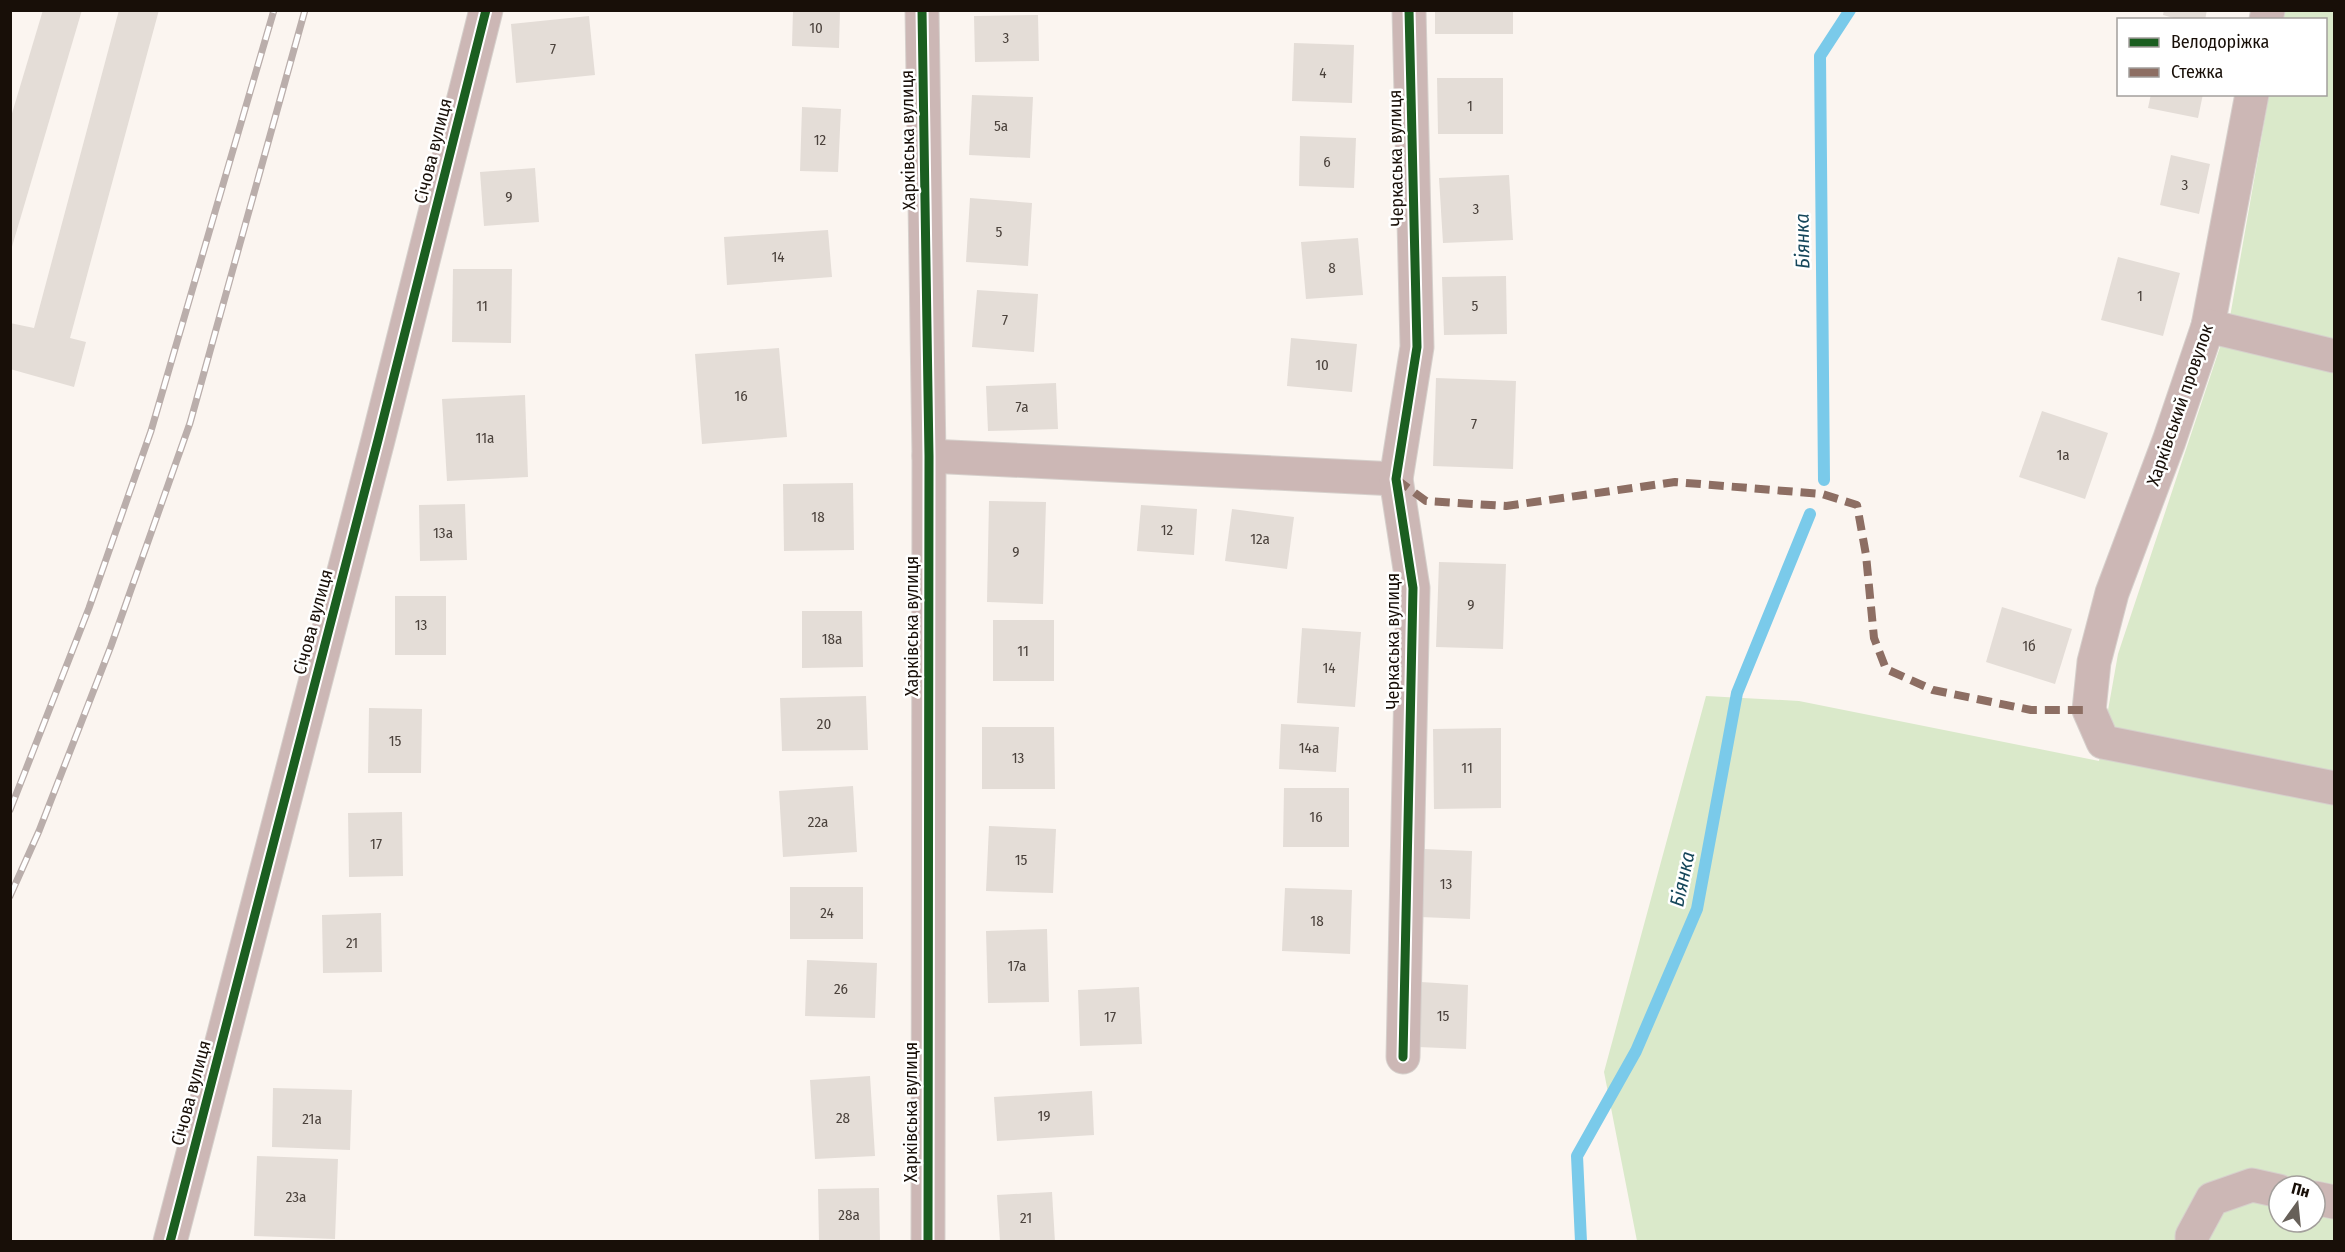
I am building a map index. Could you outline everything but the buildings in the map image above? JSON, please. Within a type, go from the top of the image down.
[{"type":"street","name":"Січова вулиця","points":[[170,1242],[375,452],[486,10]]},
{"type":"street","name":"Харківська вулиця","points":[[922,10],[929,456],[928,1242]]},
{"type":"street","name":"Черкаська вулиця","points":[[1403,1057],[1413,588],[1396,479],[1417,348],[1409,10]]},
{"type":"street","name":"Харківський провулок","points":[[2252,96],[2208,326],[2169,441],[2112,593],[2094,662],[2089,710],[2103,742],[2198,759],[2334,788]]},
{"type":"street","points":[[2208,326],[2334,356]]},
{"type":"street","points":[[929,456],[1396,479]]},
{"type":"street","points":[[2192,1242],[2212,1199],[2252,1185],[2267,1188]]},
{"type":"green space","points":[[2284,11],[2334,11],[2334,1241],[1637,1241],[1604,1072],[1706,696],[1799,701],[2099,761],[2118,654],[2230,317],[2269,96],[2327,96],[2327,18],[2283,18]]},
{"type":"waterway","name":"Біянка","points":[[1824,480],[1820,56],[1850,10]]},
{"type":"waterway","name":"Біянка","points":[[1581,1242],[1577,1156],[1636,1051],[1697,909],[1737,693],[1810,514]]},
{"type":"railway","points":[[10,810],[89,608],[151,431],[274,10]]},
{"type":"railway","points":[[10,896],[39,831],[111,646],[190,423],[305,10]]},
{"type":"marked path","points":[[1396,479],[1426,501],[1506,506],[1675,482],[1822,494],[1857,505],[1866,555],[1874,638],[1886,669],[1933,690],[2031,710],[2089,710]]},
{"type":"cycle path","points":[[170,1242],[378,440],[486,10]]},
{"type":"cycle path","points":[[922,10],[929,456],[928,1242]]},
{"type":"cycle path","points":[[1403,1057],[1413,588],[1396,479],[1417,347],[1409,10]]}]
